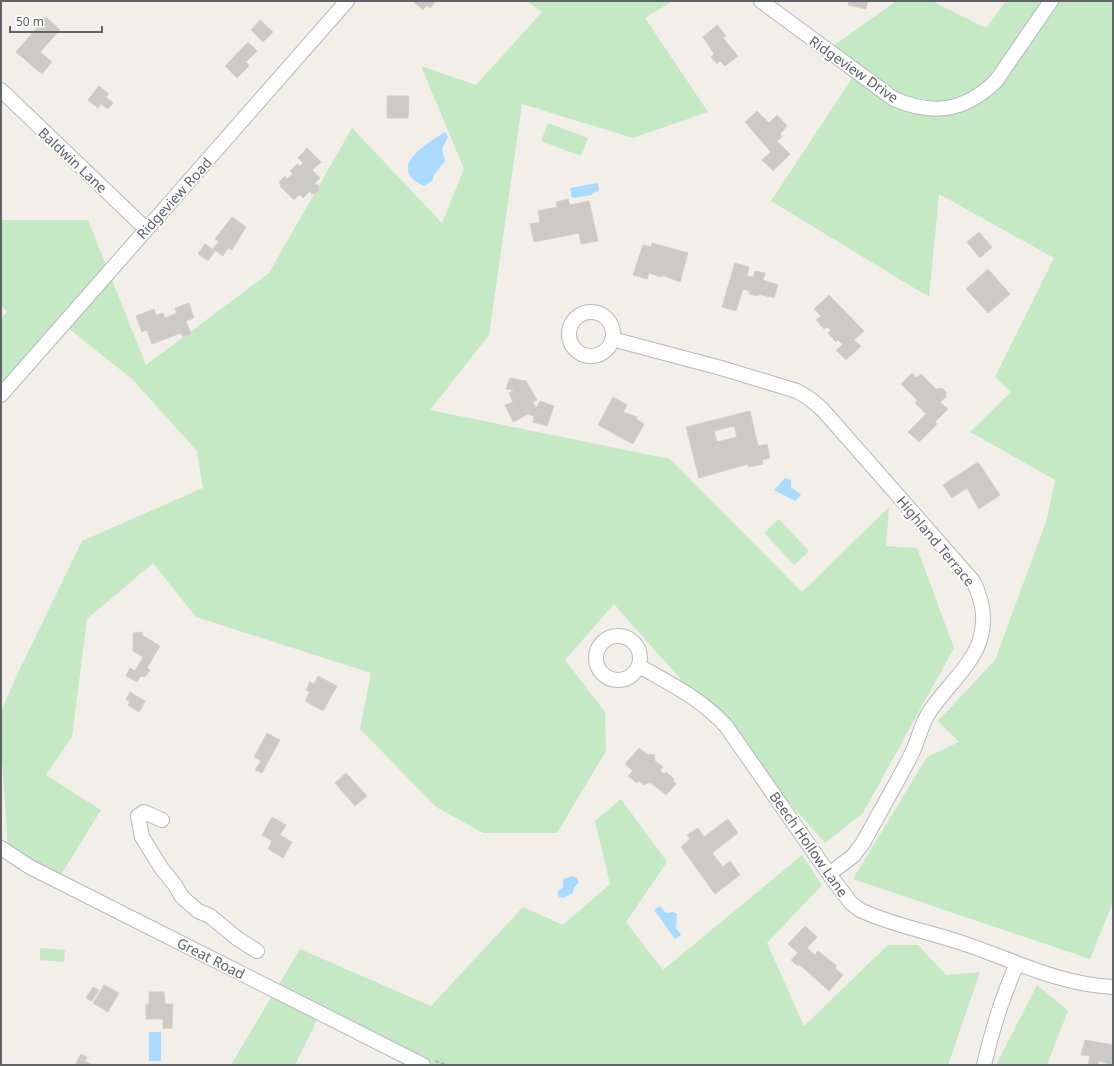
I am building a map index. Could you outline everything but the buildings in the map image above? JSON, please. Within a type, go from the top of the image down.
[{"type":"street","name":"Ridgeview Road","points":[[1,395],[347,1]]},
{"type":"street","name":"Ridgeview Drive","points":[[761,1],[894,99],[910,106],[939,110],[955,107],[970,101],[985,92],[996,81],[1051,1]]},
{"type":"street","name":"Baldwin Lane","points":[[1,90],[146,229]]},
{"type":"street","name":"Highland Terrace","points":[[612,339],[721,368],[797,391],[810,399],[822,409],[973,581],[980,595],[984,609],[984,624],[981,638],[976,650],[929,712],[912,753],[863,843],[853,856],[829,874]]},
{"type":"street","name":"Beech Hollow Lane","points":[[638,666],[695,697],[726,726],[829,874],[851,903],[860,910],[967,945],[1069,982],[1113,987]]},
{"type":"street","points":[[162,820],[144,812],[138,816],[142,837],[182,897],[198,911],[210,916],[238,939],[257,951]]},
{"type":"street","name":"Great Road","points":[[1,848],[30,867],[423,1065]]},
{"type":"street","points":[[984,1065],[992,1031],[1004,992],[1017,964]]},
{"type":"path","points":[[432,1065],[435,1061],[447,1065]]},
{"type":"green space","points":[[527,1],[673,1],[645,18],[708,112],[633,138],[522,104],[489,335],[430,410],[670,459],[802,592],[889,507],[886,546],[917,548],[954,648],[863,813],[825,843],[614,604],[565,660],[605,712],[606,751],[557,833],[483,833],[436,807],[360,729],[371,673],[196,617],[153,563],[87,619],[72,737],[46,775],[101,810],[57,881],[8,848],[1,744],[1,712],[17,675],[82,541],[203,488],[197,451],[132,379],[68,328],[1,403],[1,318],[7,312],[1,305],[1,220],[88,220],[146,365],[269,273],[352,128],[442,223],[464,169],[421,66],[476,85],[542,12]]},
{"type":"green space","points":[[896,1],[932,1],[986,28],[1006,1],[1113,1],[1113,902],[1090,959],[853,879],[927,757],[959,742],[938,721],[995,660],[1047,519],[1055,480],[970,432],[1011,392],[995,377],[1054,258],[939,194],[929,297],[771,201],[853,77],[825,52]]},
{"type":"green space","points":[[548,123],[588,138],[581,156],[541,141]]},
{"type":"green space","points":[[779,519],[809,551],[794,565],[764,533]]},
{"type":"green space","points":[[621,799],[667,862],[626,922],[663,970],[802,855],[822,885],[767,943],[804,1026],[888,945],[918,945],[946,975],[980,972],[948,1065],[426,1065],[321,1012],[295,1065],[231,1065],[300,949],[431,1006],[523,907],[563,925],[610,884],[595,821]]},
{"type":"green space","points":[[40,948],[65,950],[64,962],[40,960]]},
{"type":"green space","points":[[1037,985],[1068,1011],[1047,1065],[996,1065]]},
{"type":"water","points":[[445,132],[448,137],[442,149],[445,161],[434,175],[432,181],[424,186],[413,179],[408,172],[408,164],[413,157],[428,143]]},
{"type":"water","points":[[598,183],[599,191],[592,193],[592,195],[572,198],[570,188]]},
{"type":"water","points":[[785,478],[791,480],[791,487],[801,495],[795,501],[774,490]]},
{"type":"water","points":[[573,876],[577,878],[579,882],[574,888],[573,893],[563,898],[559,897],[557,892],[563,887],[563,879]]},
{"type":"water","points":[[660,906],[666,913],[673,912],[677,914],[676,928],[681,935],[675,939],[654,910]]},
{"type":"water","points":[[149,1032],[161,1032],[161,1061],[149,1061]]}]
